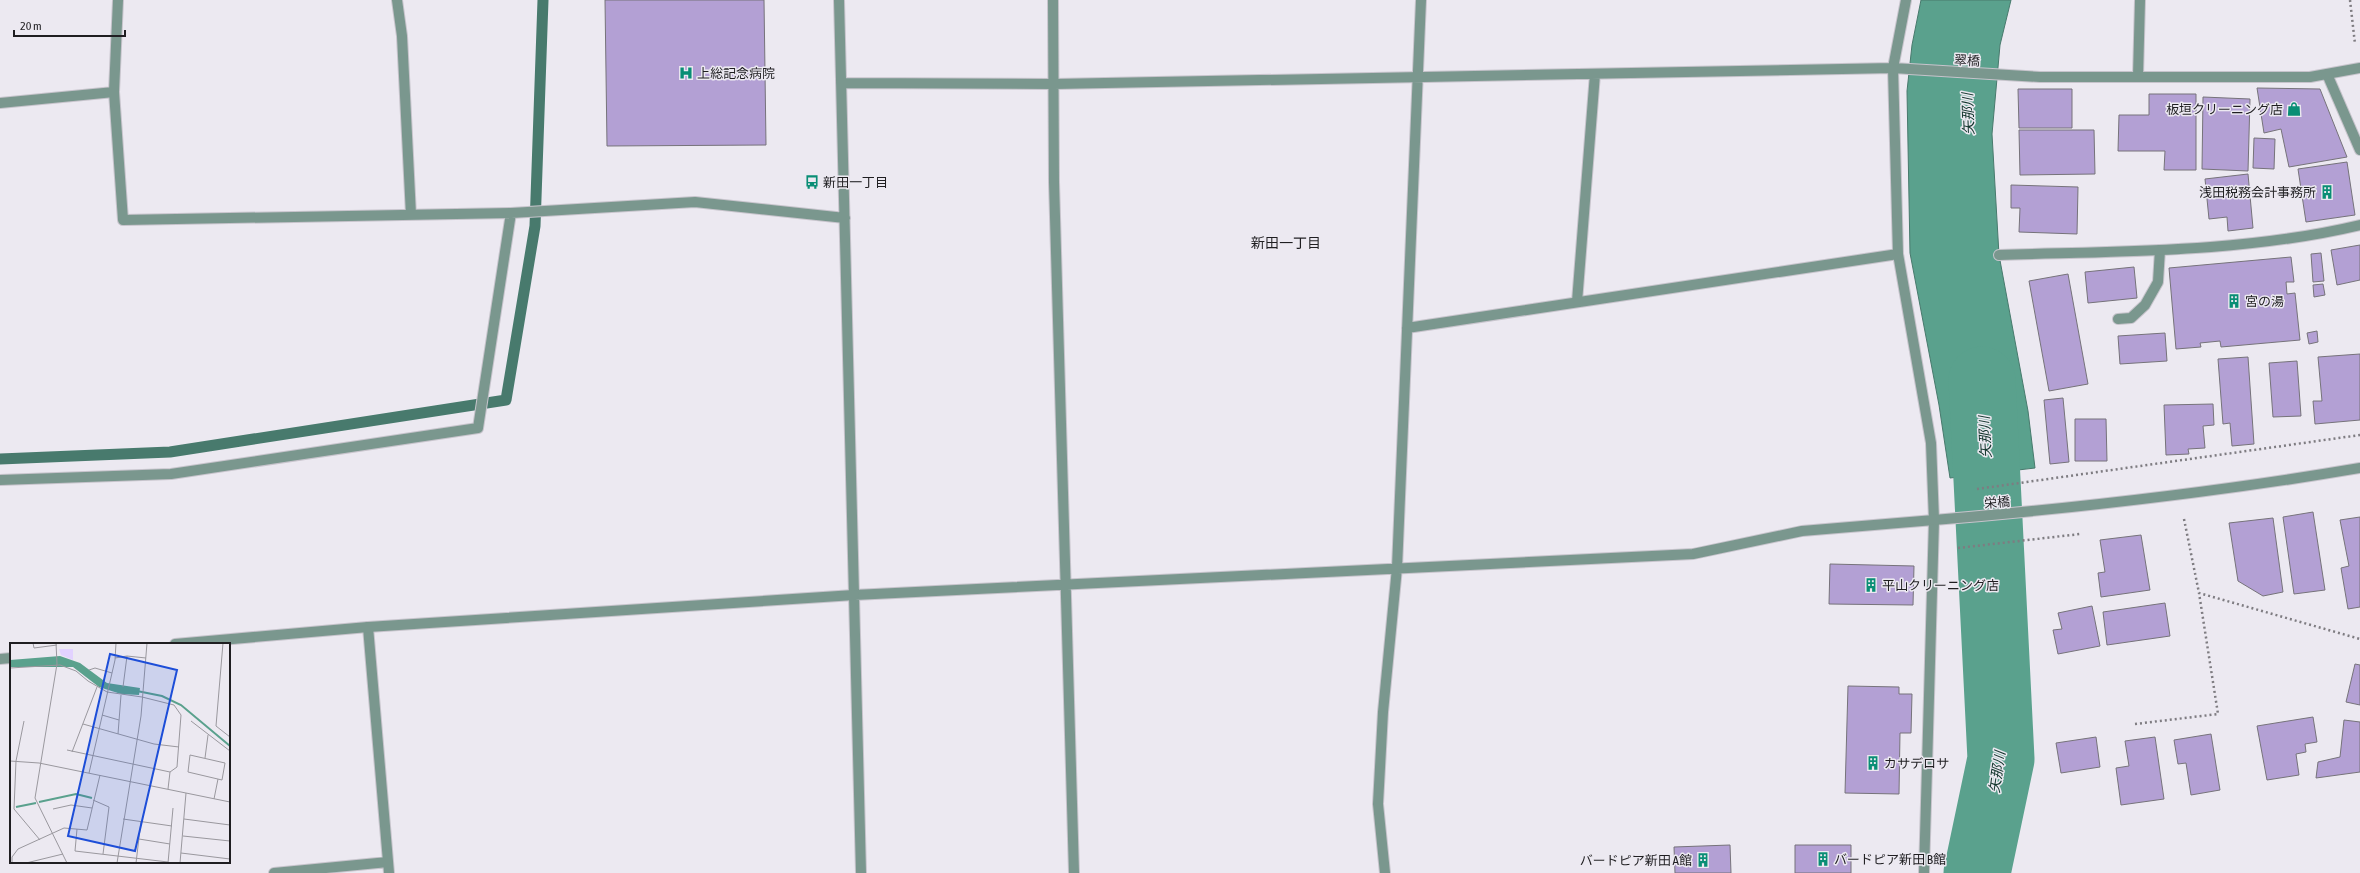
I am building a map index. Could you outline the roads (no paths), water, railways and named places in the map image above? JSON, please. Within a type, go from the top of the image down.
[{"type":"street","points":[[118,0],[114,92],[123,220],[511,213],[695,202],[845,218]]},
{"type":"street","points":[[397,0],[402,36],[411,215]]},
{"type":"street","points":[[839,0],[860,873]]},
{"type":"street","points":[[1053,0],[1055,190],[1074,873]]},
{"type":"street","points":[[1385,873],[1378,804],[1382,712],[1397,568],[1416,77],[1421,0]]},
{"type":"street","points":[[1906,0],[1893,68],[1898,254],[1931,443],[1934,520],[1924,873]]},
{"type":"street","points":[[2138,77],[2140,0]]},
{"type":"street","name":"翠橋","points":[[841,84],[1054,84],[1893,68],[2040,77],[2310,77],[2359,68]]},
{"type":"street","points":[[1577,302],[1595,74]]},
{"type":"street","points":[[2327,74],[2360,150]]},
{"type":"street","points":[[0,103],[114,92]]},
{"type":"street","points":[[0,480],[171,474],[478,428],[511,213]]},
{"type":"street","points":[[1999,255],[2215,248],[2309,237],[2360,225]]},
{"type":"street","points":[[2118,319],[2131,318],[2145,305],[2158,282],[2160,250]]},
{"type":"street","points":[[1407,328],[1898,254]]},
{"type":"street","name":"栄橋","points":[[186,643],[368,627],[854,595],[1693,554],[1802,531],[2063,509],[2253,486],[2360,468]]},
{"type":"street","points":[[368,627],[389,873]]},
{"type":"street","points":[[0,659],[10,658]]},
{"type":"street","points":[[274,873],[388,862]]},
{"type":"water","points":[[1921,0],[2011,0],[2000,45],[1992,134],[1999,255],[2028,411],[2035,468],[1950,478],[1939,405],[1910,253],[1907,91],[1912,45]]},
{"type":"waterway","points":[[0,459],[170,452],[506,400],[535,226],[543,0]]},
{"type":"waterway","name":"矢那川","points":[[1977,873],[2001,759],[1982,380]]},
{"type":"place","name":"上総記念病院","points":[[686,73]]},
{"type":"place","name":"板垣クリーニング店","points":[[2294,109]]},
{"type":"place","name":"新田一丁目","points":[[812,182]]},
{"type":"place","name":"浅田税務会計事務所","points":[[2327,192]]},
{"type":"place","name":"宮の湯","points":[[2234,301]]},
{"type":"place","name":"平山クリーニング店","points":[[1871,585]]},
{"type":"place","name":"カサデロサ","points":[[1873,763]]},
{"type":"place","name":"バードピア新田 B館","points":[[1823,859]]},
{"type":"place","name":"バードピア新田 A館","points":[[1703,860]]},
{"type":"district","name":"新田一丁目","points":[[1286,243]]}]
